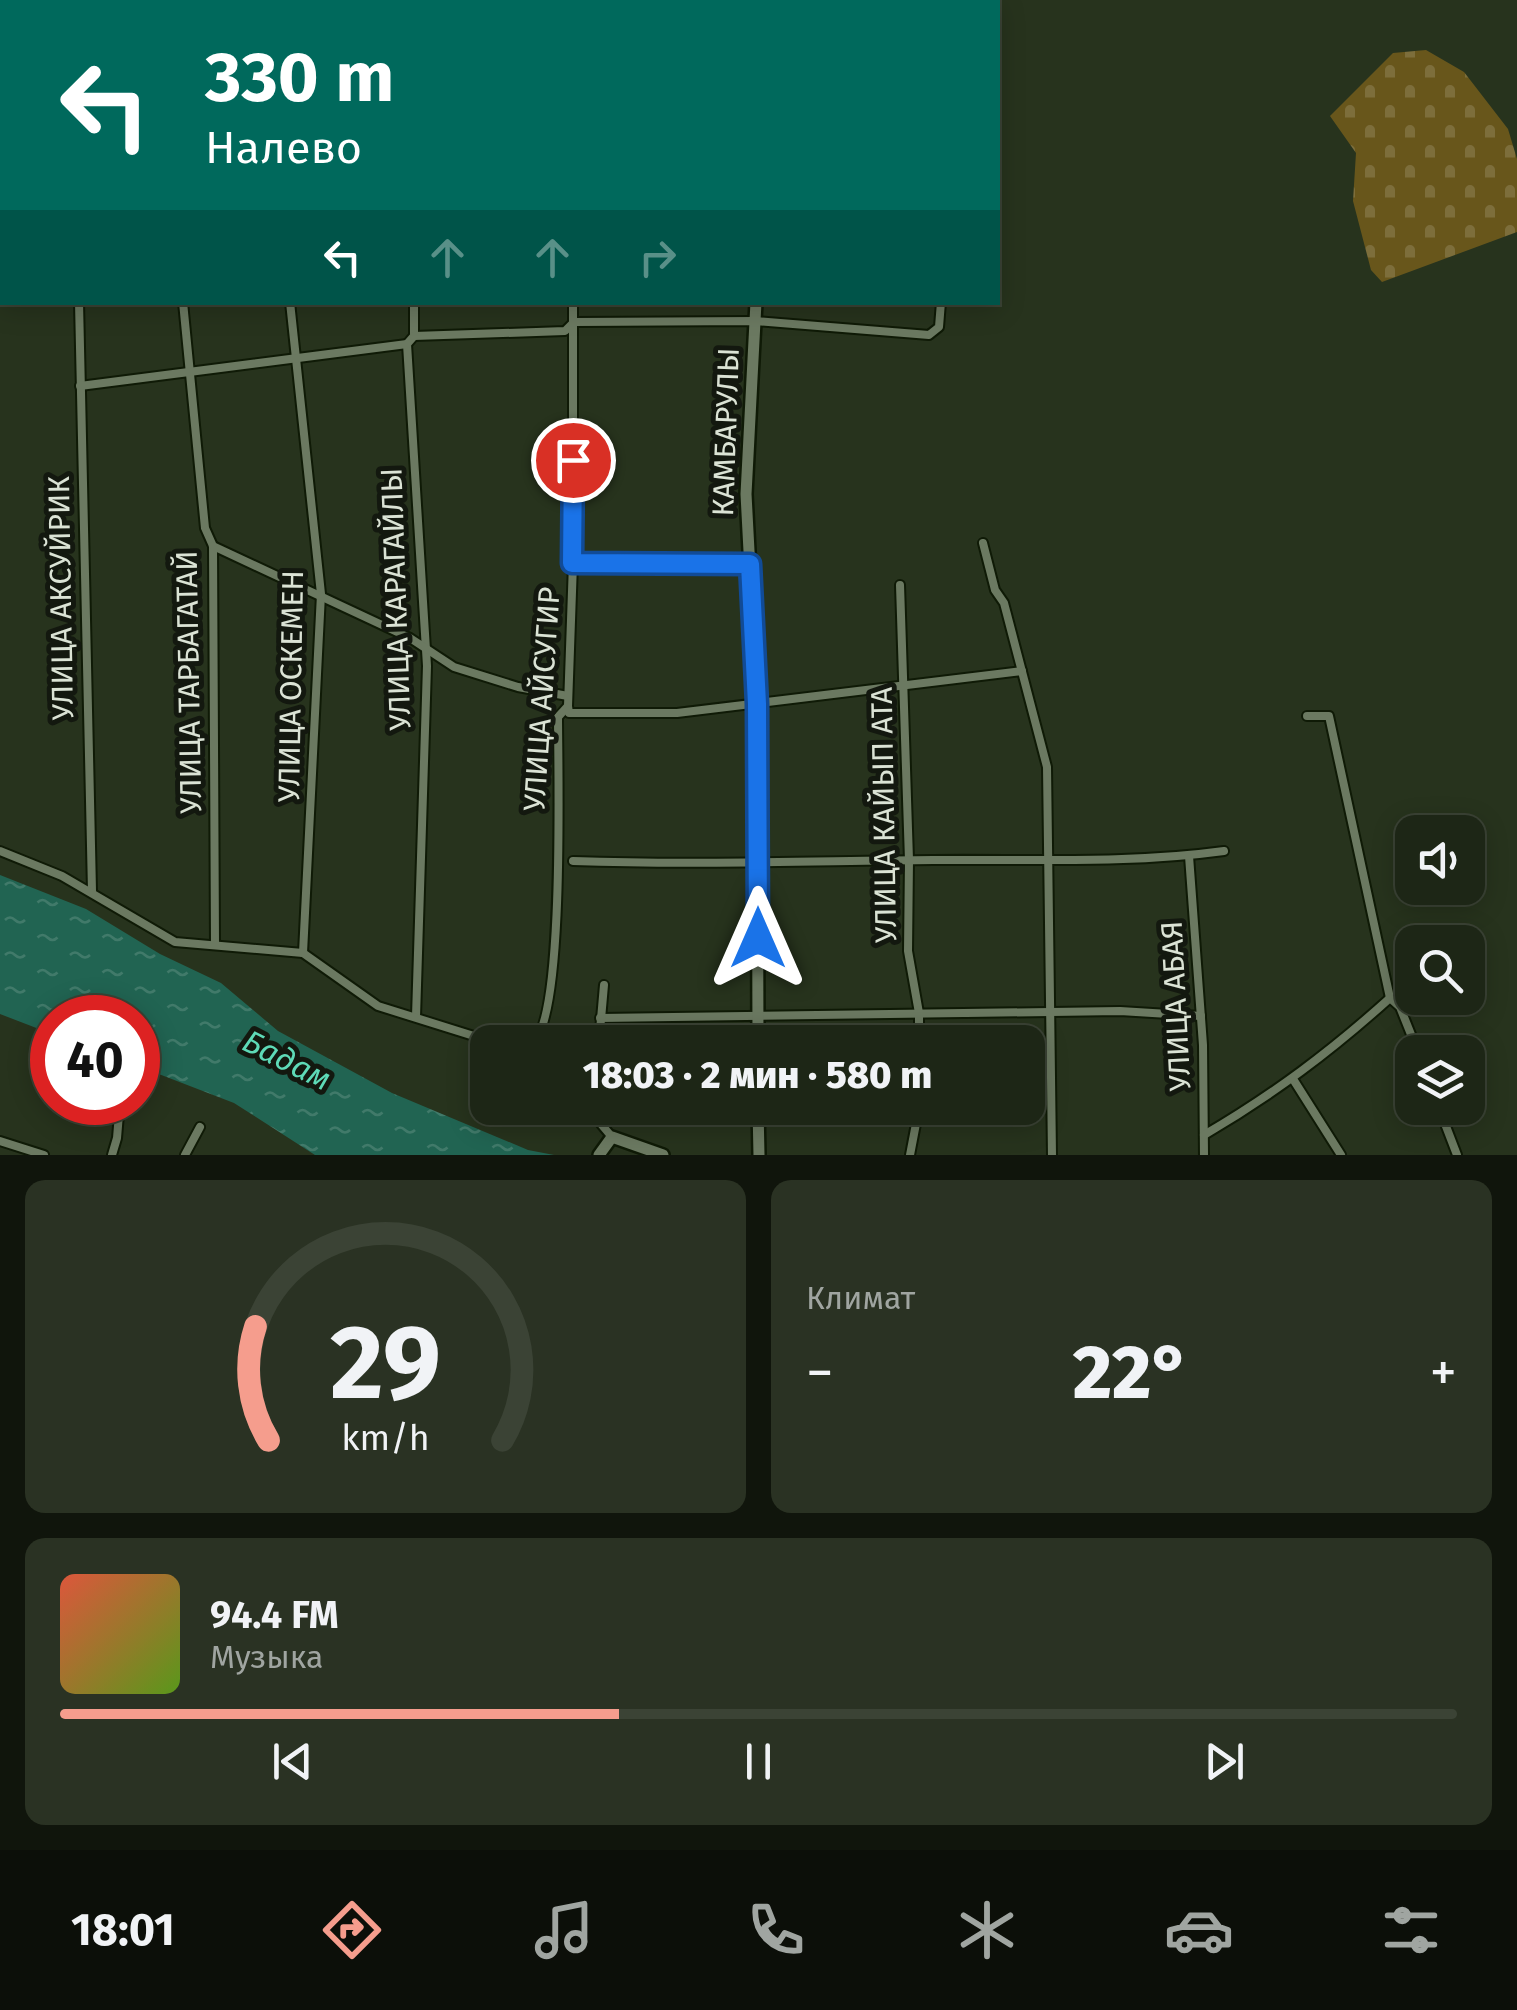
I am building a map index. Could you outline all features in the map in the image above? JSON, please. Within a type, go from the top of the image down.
[{"type":"street","name":"УЛИЦА АКСУЙРИК","points":[[79,305],[92,892]]},
{"type":"street","name":"УЛИЦА ТАРБАГАТАЙ","points":[[183,305],[206,528],[213,546],[215,943]]},
{"type":"street","name":"УЛИЦА ОСКЕМЕН","points":[[290,305],[321,594],[303,952]]},
{"type":"street","name":"УЛИЦА КАРАГАЙЛЫ","points":[[414,305],[410,340],[427,666],[416,1017]]},
{"type":"street","name":"УЛИЦА АЙСУГИР","points":[[540,1025],[555,962],[558,717],[568,701],[572,305]]},
{"type":"street","name":"КАМБАРУЛЫ","points":[[756,305],[746,494],[757,704],[758,1025]]},
{"type":"street","points":[[80,386],[410,340],[565,331],[574,322],[755,321],[929,335],[936,332],[940,305]]},
{"type":"street","points":[[983,544],[995,590],[1004,603],[1046,767],[1052,1155]]},
{"type":"street","points":[[213,546],[410,638],[454,667],[568,701],[569,713],[677,712],[1022,671]]},
{"type":"street","points":[[572,563],[750,564]]},
{"type":"street","name":"УЛИЦА КАЙЫП АТА","points":[[900,586],[908,950],[919,1025]]},
{"type":"street","points":[[1307,716],[1329,716],[1390,998],[1400,1007],[1411,1035]]},
{"type":"street","points":[[0,851],[92,892],[174,942],[303,952],[366,1000],[470,1035]]},
{"type":"street","points":[[573,862],[1048,859],[1189,856],[1224,851]]},
{"type":"street","name":"УЛИЦА АБАЯ","points":[[1189,856],[1201,1016],[1204,1155]]},
{"type":"street","points":[[600,1025],[604,985]]},
{"type":"street","points":[[1204,1135],[1268,1098],[1329,1052],[1390,998]]},
{"type":"street","points":[[600,1018],[1120,1011],[1201,1016]]},
{"type":"street","points":[[1293,1079],[1341,1155]]},
{"type":"street","points":[[112,1155],[118,1125]]},
{"type":"street","points":[[603,1125],[612,1137],[663,1155]]},
{"type":"street","points":[[758,1125],[759,1155]]},
{"type":"street","points":[[910,1155],[916,1125]]},
{"type":"street","points":[[1446,1125],[1457,1155]]},
{"type":"street","points":[[185,1155],[200,1127]]},
{"type":"street","points":[[600,1155],[612,1137]]},
{"type":"street","points":[[0,1141],[44,1155]]},
{"type":"green space","points":[[1426,50],[1464,72],[1508,129],[1517,159],[1517,232],[1382,282],[1371,270],[1353,201],[1356,153],[1330,116],[1393,53]]},
{"type":"water","name":"Бадам","points":[[0,875],[86,909],[160,954],[221,983],[278,1031],[392,1093],[528,1150],[554,1155],[315,1155],[234,1103],[160,1074],[160,995],[30,995],[30,1026],[0,1014]]},
{"type":"route","points":[[573,460],[572,563],[750,564],[757,704],[758,938]]}]
